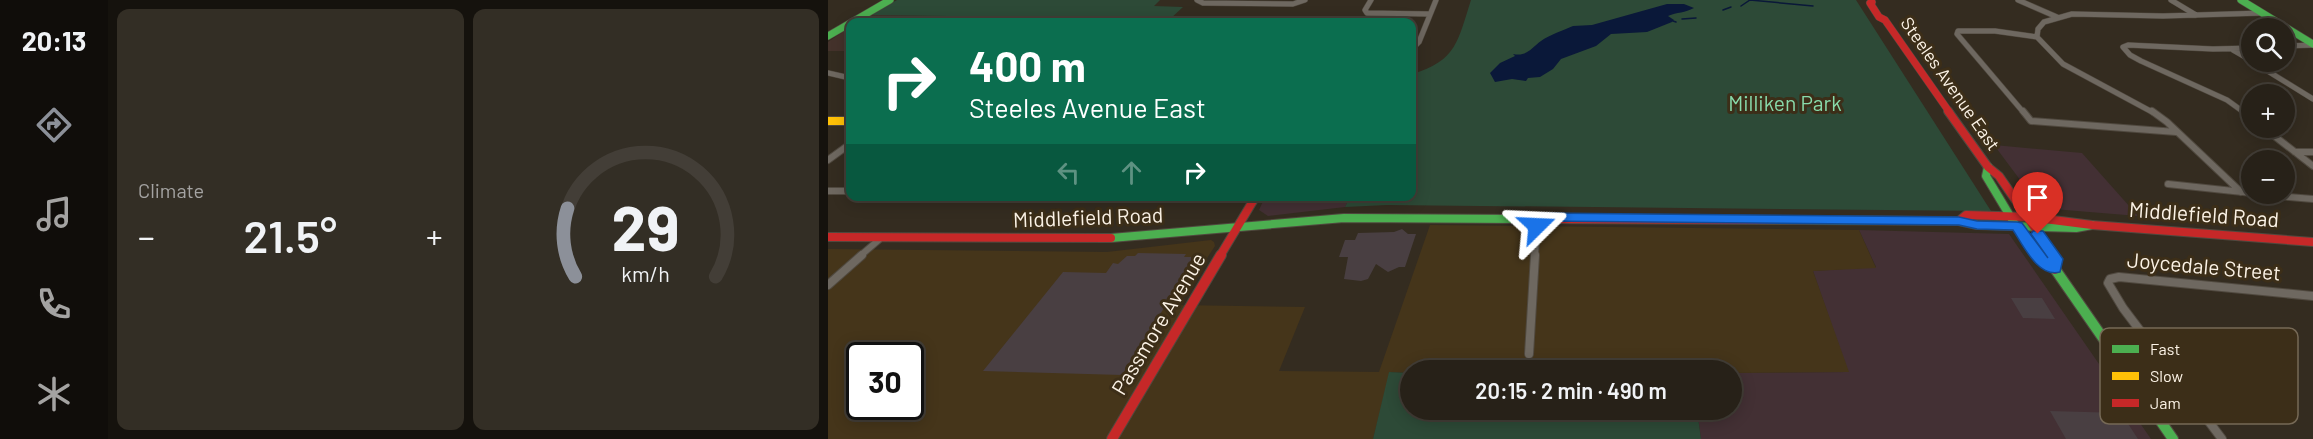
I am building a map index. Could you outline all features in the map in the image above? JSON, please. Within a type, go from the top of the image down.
[{"type":"main road","points":[[859,18],[890,0]]},
{"type":"main road","points":[[2241,0],[2313,45]]},
{"type":"main road","name":"Steeles Avenue East","points":[[1871,1],[1879,17],[1885,20],[1988,167],[1999,176],[2056,259],[2055,269]]},
{"type":"main road","points":[[828,36],[846,26]]},
{"type":"main road","points":[[828,121],[846,121]]},
{"type":"main road","name":"Steeles Avenue East","points":[[1988,167],[1986,176],[2017,226],[2040,260],[2055,269],[2100,334]]},
{"type":"main road","name":"Passmore Avenue","points":[[1112,439],[1253,201]]},
{"type":"main road","name":"Middlefield Road","points":[[1959,221],[1965,215],[2010,215],[2071,220],[2092,225],[2313,242]]},
{"type":"main road","name":"Middlefield Road","points":[[828,237],[1093,239],[1344,218],[1537,217],[1959,221],[1977,225],[2076,228],[2092,225]]},
{"type":"main road","name":"Steeles Avenue East","points":[[2163,424],[2173,439]]},
{"type":"street","points":[[1197,0],[1203,3],[1282,3],[1305,0]]},
{"type":"street","points":[[1371,0],[1365,10],[1367,13],[1430,14]]},
{"type":"street","points":[[1416,45],[1436,0]]},
{"type":"street","points":[[2018,0],[2057,17]]},
{"type":"street","points":[[2170,0],[2196,15]]},
{"type":"street","points":[[2037,37],[2041,24],[2057,17],[2087,13],[2136,16],[2263,13]]},
{"type":"street","points":[[2176,132],[2031,122],[1957,34],[1958,31],[1986,31],[2037,37],[2063,64],[2149,109],[2167,122],[2241,192]]},
{"type":"street","points":[[2241,48],[2134,45],[2123,47],[2130,55],[2141,61],[2227,100],[2241,110]]},
{"type":"street","points":[[2295,46],[2313,45]]},
{"type":"street","points":[[2230,49],[2241,55]]},
{"type":"street","points":[[2270,72],[2313,99]]},
{"type":"street","points":[[828,73],[846,77]]},
{"type":"street","points":[[2277,138],[2292,150]]},
{"type":"street","points":[[828,160],[846,147]]},
{"type":"street","points":[[2295,152],[2313,152]]},
{"type":"street","points":[[2295,152],[2313,166]]},
{"type":"street","points":[[2168,184],[2241,192]]},
{"type":"street","points":[[828,191],[846,191]]},
{"type":"street","points":[[2295,197],[2313,199]]},
{"type":"street","points":[[1529,354],[1537,217]]},
{"type":"street","points":[[828,285],[881,238]]},
{"type":"street","name":"Joycedale Street","points":[[2138,328],[2108,283],[2110,279],[2120,277],[2313,296]]},
{"type":"street","name":"Joycedale Street","points":[[2211,424],[2222,439]]},
{"type":"shaded area","points":[[870,15],[958,16],[955,18],[865,18]]},
{"type":"shaded area","points":[[846,30],[846,51],[828,51],[828,42]]},
{"type":"shaded area","points":[[1994,145],[2082,153],[2138,216],[2041,208]]},
{"type":"shaded area","points":[[1263,201],[1348,201],[1345,207],[1268,216],[1259,210]]},
{"type":"shaded area","points":[[1430,225],[1859,230],[1876,268],[1813,271],[1849,372],[1742,373],[1742,360],[1400,360],[1400,372],[1390,372],[1373,439],[828,439],[828,249],[1107,252],[1211,240],[1215,246],[1176,305],[1305,307],[1279,371],[1379,372]]},
{"type":"shaded area","points":[[1859,230],[2009,234],[2100,365],[2100,424],[2141,424],[2151,439],[1701,439],[1698,420],[1742,420],[1742,373],[1848,372],[1813,271],[1876,267]]},
{"type":"green space","points":[[897,0],[1160,0],[1154,6],[1183,7],[1171,18],[943,18],[946,16],[870,15]]},
{"type":"green space","name":"Milliken Park","points":[[1471,0],[1856,0],[1991,211],[1387,205],[1345,207],[1348,201],[1416,201],[1416,73],[1438,63],[1447,55],[1463,27]]},
{"type":"green space","points":[[1389,372],[1400,373],[1400,420],[1698,420],[1701,439],[1373,439]]},
{"type":"water","points":[[1667,4],[1684,4],[1694,8],[1668,16],[1674,20],[1647,32],[1611,34],[1596,46],[1561,59],[1553,69],[1540,77],[1528,78],[1526,81],[1512,79],[1495,82],[1490,73],[1500,63],[1515,56],[1513,54],[1525,53],[1544,39],[1573,26],[1592,25]]},
{"type":"building","points":[[1402,229],[1408,234],[1416,234],[1405,267],[1388,272],[1376,264],[1368,279],[1361,281],[1344,279],[1348,257],[1339,257],[1345,240],[1355,240],[1358,233],[1394,232]]},
{"type":"building","points":[[1138,253],[1186,254],[1184,257],[1196,257],[1122,375],[983,371],[1063,272],[1106,273],[1113,263],[1118,264],[1127,256],[1135,256]]},
{"type":"building","points":[[2011,298],[2042,298],[2055,319],[2023,318]]},
{"type":"building","points":[[2050,411],[2100,412],[2100,424],[2128,424],[2138,439],[2066,439]]},
{"type":"waterway","points":[[1741,6],[1750,0],[1813,6]]},
{"type":"waterway","points":[[1723,10],[1731,7]]},
{"type":"waterway","points":[[1682,19],[1696,18]]},
{"type":"traffic: fast","points":[[859,18],[890,0]]},
{"type":"traffic: fast","points":[[2241,0],[2313,44]]},
{"type":"traffic: fast","points":[[828,36],[846,26]]},
{"type":"traffic: fast","points":[[1988,167],[1986,176],[2016,226],[2034,249],[2055,269],[2100,334]]},
{"type":"traffic: fast","points":[[1111,238],[1344,218],[1533,219]]},
{"type":"traffic: fast","points":[[1802,220],[1959,221],[1977,225],[2076,228],[2092,225]]},
{"type":"traffic: fast","points":[[2163,424],[2173,439]]},
{"type":"traffic: slow","points":[[828,121],[846,121]]},
{"type":"traffic: jam","points":[[1872,2],[1870,3],[1879,17],[1885,20],[1974,148],[1988,167],[1999,176],[2056,259],[2055,269]]},
{"type":"traffic: jam","points":[[1112,439],[1253,201]]},
{"type":"traffic: jam","points":[[1959,221],[1966,215],[2029,217],[2092,225],[2313,242]]},
{"type":"traffic: jam","points":[[1533,219],[1802,220]]},
{"type":"traffic: jam","points":[[828,237],[1111,238]]},
{"type":"route","points":[[1537,226],[1537,217],[1959,221],[1977,225],[2017,226],[2040,260],[2055,269],[2056,259],[2038,234]]}]
